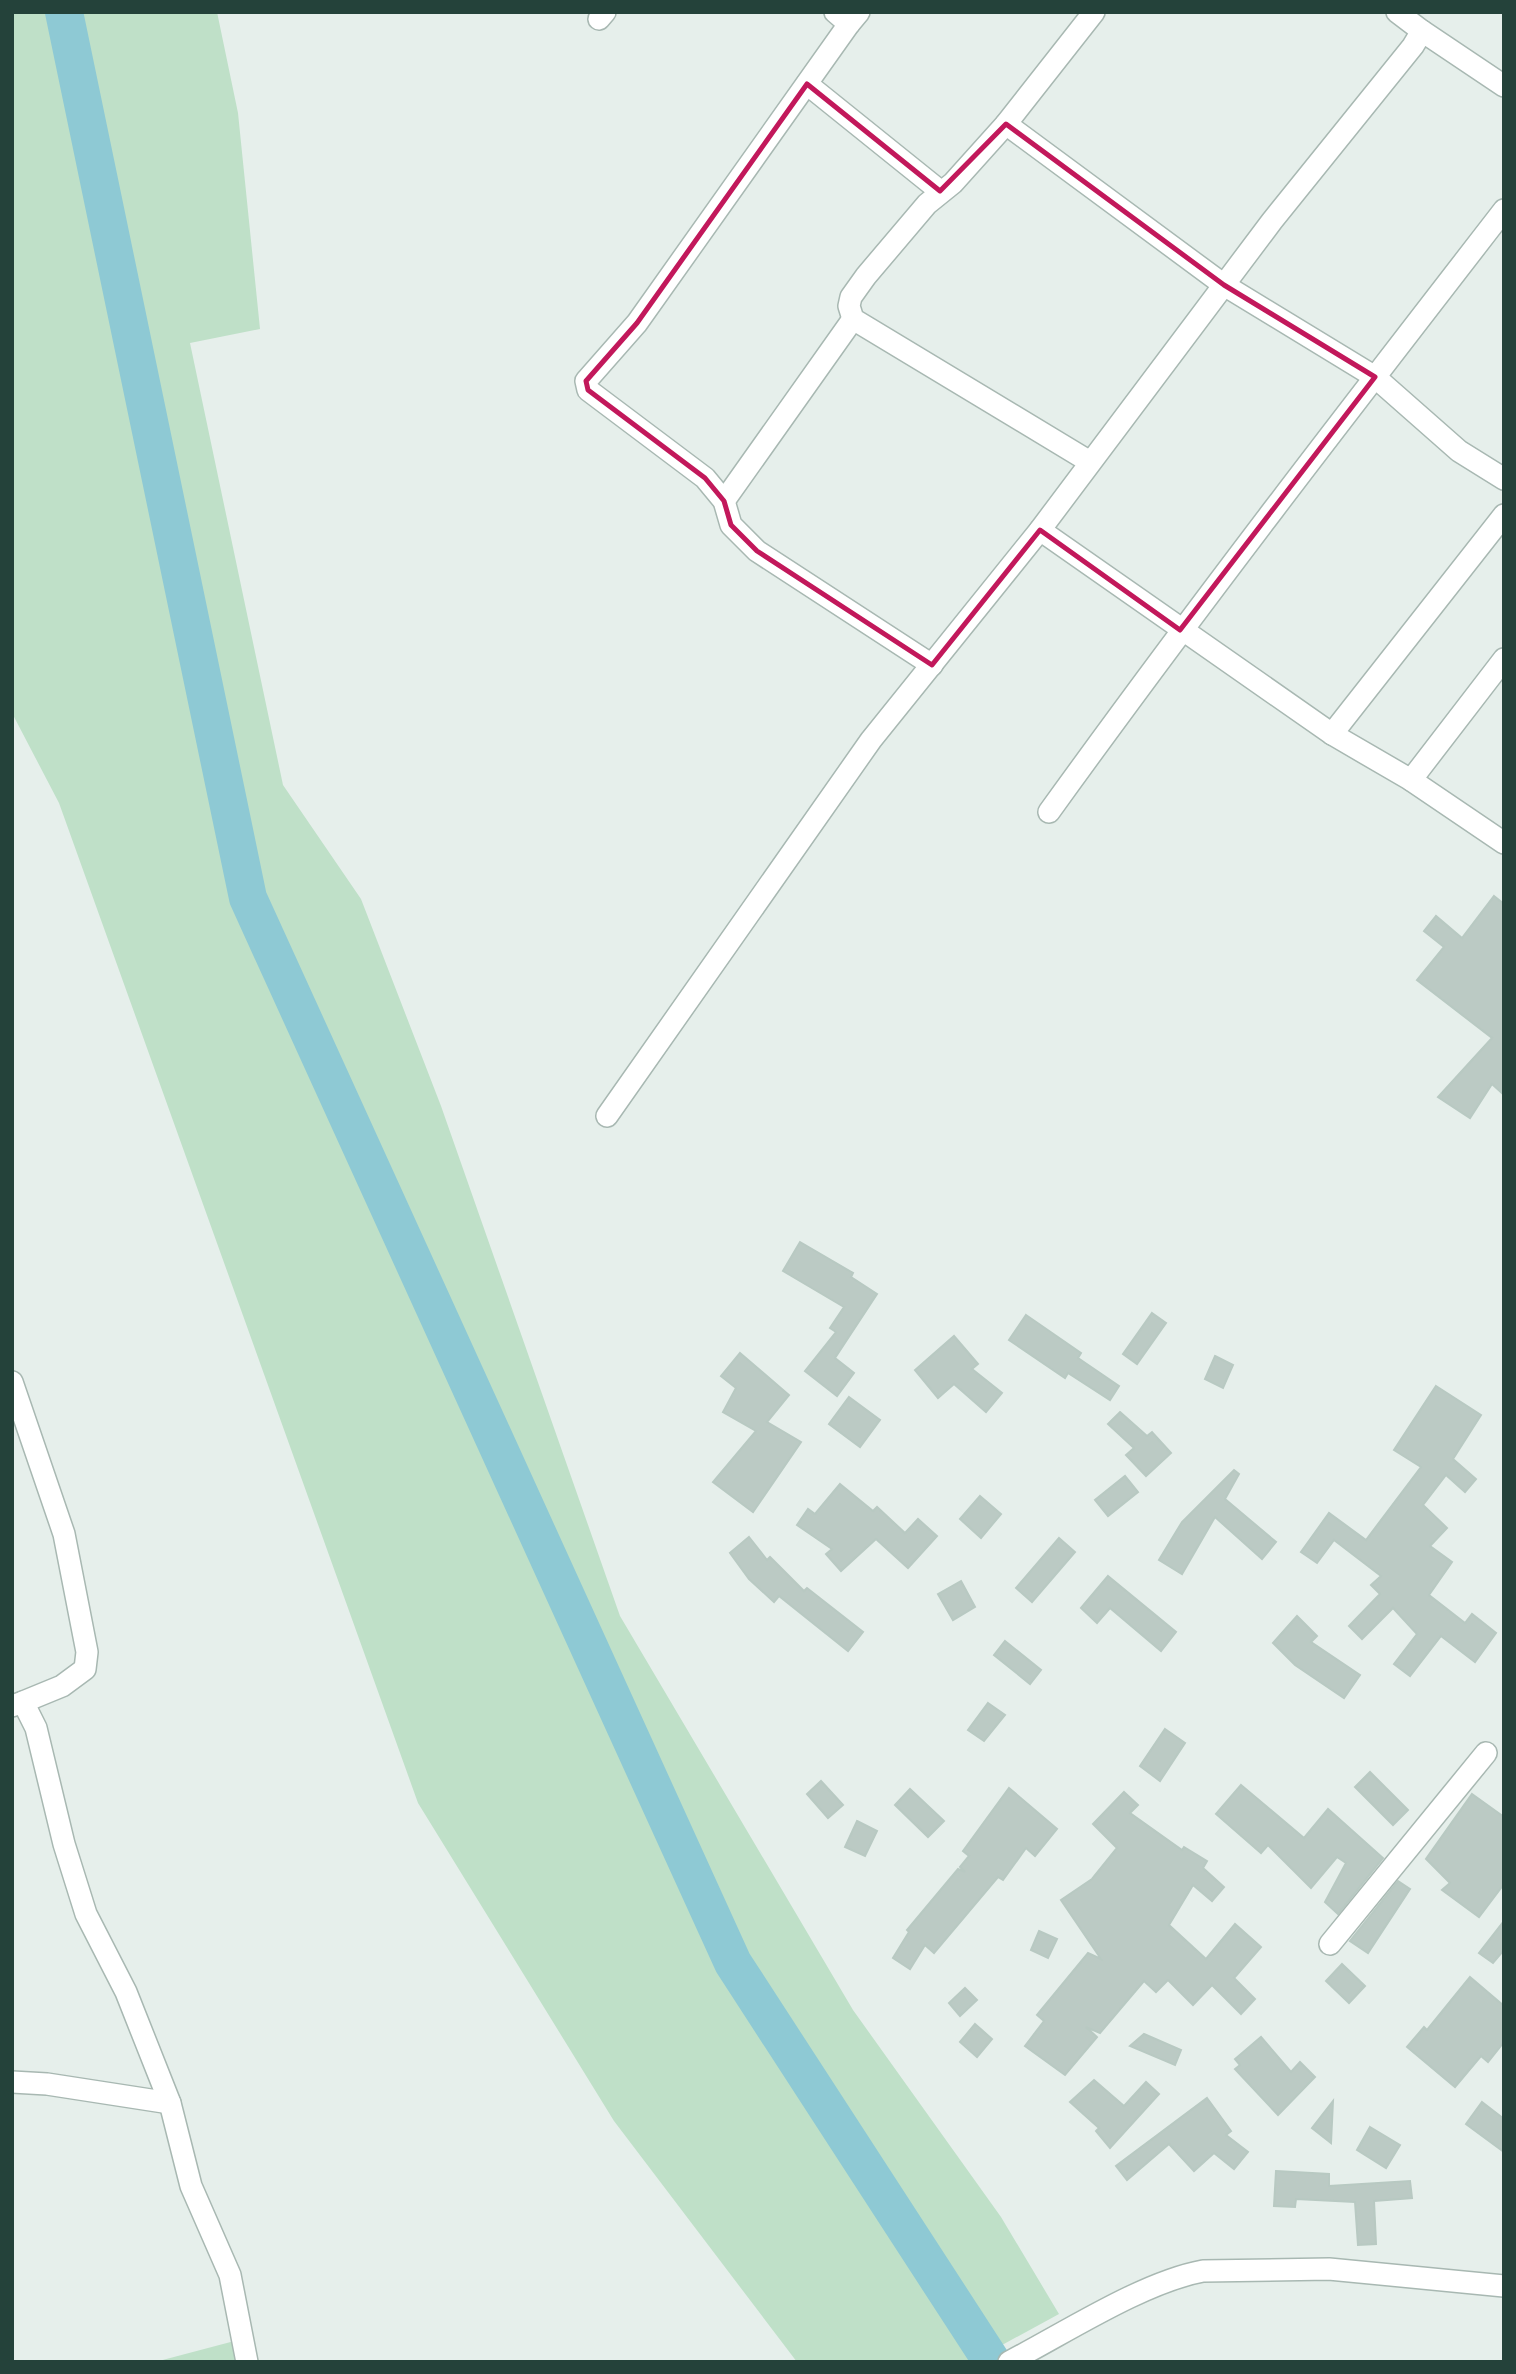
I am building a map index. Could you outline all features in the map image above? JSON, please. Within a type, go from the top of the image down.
[{"type":"street","points":[[1090,462],[853,319],[849,306],[851,297],[940,191],[953,183],[1006,124],[1094,12]]},
{"type":"street","points":[[1397,12],[1504,86]]},
{"type":"street","points":[[848,16],[807,84],[637,323],[586,381],[588,390],[705,478],[723,501],[732,525],[757,551],[932,665]]},
{"type":"street","points":[[607,1116],[871,740],[1040,530],[1224,285],[1422,31]]},
{"type":"street","points":[[807,84],[940,191]]},
{"type":"street","points":[[1006,124],[1224,285],[1375,377],[1459,451],[1504,479]]},
{"type":"street","points":[[1049,812],[1180,630],[1269,520],[1504,210]]},
{"type":"street","points":[[723,501],[853,319]]},
{"type":"street","points":[[1332,734],[1504,515]]},
{"type":"street","points":[[1040,530],[1332,734],[1411,780],[1504,842]]},
{"type":"street","points":[[1411,780],[1504,659]]},
{"type":"street","points":[[12,1382],[64,1534],[88,1651],[85,1669],[76,1676],[17,1704],[36,1728],[64,1844],[86,1914],[126,1992],[170,2103],[191,2186],[230,2275],[247,2362]]},
{"type":"street","points":[[1329,1944],[1486,1753]]},
{"type":"street","points":[[12,2082],[47,2084],[170,2103]]},
{"type":"street","points":[[1009,2362],[1128,2300],[1185,2274],[1203,2271],[1329,2269],[1504,2286]]},
{"type":"highlighted area","points":[[807,84],[940,191],[1006,124],[1224,285],[1375,377],[1180,630],[1040,530],[932,665],[757,551],[731,525],[724,501],[705,478],[588,390],[586,381],[637,323]]},
{"type":"green space","points":[[12,12],[217,12],[238,113],[260,329],[190,343],[283,785],[361,899],[441,1106],[620,1616],[853,2010],[1001,2217],[1059,2314],[971,2362],[797,2362],[614,2121],[418,1803],[59,803],[12,713]]},
{"type":"green space","points":[[242,2339],[249,2362],[155,2362]]},
{"type":"building","points":[[1494,896],[1504,904],[1504,1095],[1492,1084],[1470,1118],[1438,1097],[1492,1038],[1417,980],[1444,947],[1424,931],[1436,916],[1462,938]]},
{"type":"building","points":[[800,1242],[853,1273],[851,1277],[877,1294],[835,1358],[854,1373],[837,1396],[805,1371],[836,1332],[830,1328],[844,1307],[783,1271]]},
{"type":"building","points":[[1152,1313],[1166,1323],[1137,1364],[1123,1354]]},
{"type":"building","points":[[1026,1315],[1081,1353],[1078,1358],[1119,1386],[1110,1400],[1068,1373],[1065,1378],[1009,1340]]},
{"type":"building","points":[[954,1336],[978,1364],[972,1369],[1002,1393],[986,1412],[954,1384],[938,1398],[915,1370]]},
{"type":"building","points":[[740,1353],[789,1395],[767,1422],[801,1442],[753,1512],[713,1482],[756,1431],[723,1412],[736,1388],[721,1376]]},
{"type":"building","points":[[1215,1356],[1233,1365],[1223,1388],[1205,1379]]},
{"type":"building","points":[[1436,1386],[1481,1415],[1453,1459],[1476,1479],[1465,1492],[1446,1475],[1423,1505],[1447,1528],[1430,1546],[1452,1562],[1429,1595],[1465,1623],[1472,1614],[1496,1633],[1475,1662],[1441,1636],[1410,1676],[1394,1664],[1417,1634],[1393,1608],[1362,1639],[1349,1626],[1380,1594],[1371,1585],[1381,1576],[1334,1540],[1317,1563],[1301,1552],[1329,1513],[1366,1540],[1421,1467],[1394,1450]]},
{"type":"building","points":[[849,1397],[880,1420],[860,1447],[829,1424]]},
{"type":"building","points":[[1120,1412],[1147,1436],[1152,1432],[1171,1453],[1146,1476],[1126,1455],[1134,1448],[1108,1424]]},
{"type":"building","points":[[1234,1470],[1239,1474],[1225,1499],[1276,1542],[1262,1559],[1215,1517],[1182,1574],[1159,1560],[1182,1522]]},
{"type":"building","points":[[1125,1476],[1138,1492],[1108,1516],[1095,1500]]},
{"type":"building","points":[[840,1484],[873,1511],[877,1507],[905,1533],[918,1519],[937,1536],[908,1568],[876,1539],[841,1571],[826,1554],[832,1549],[797,1525],[808,1509],[815,1514]]},
{"type":"building","points":[[980,1496],[1001,1514],[981,1538],[960,1519]]},
{"type":"building","points":[[749,1537],[767,1560],[770,1557],[804,1591],[807,1588],[863,1632],[848,1651],[779,1596],[774,1602],[749,1579],[730,1553]]},
{"type":"building","points":[[1059,1538],[1075,1552],[1032,1602],[1016,1588]]},
{"type":"building","points":[[1108,1576],[1176,1632],[1161,1651],[1110,1608],[1097,1623],[1081,1608]]},
{"type":"building","points":[[961,1581],[975,1607],[953,1620],[938,1594]]},
{"type":"building","points":[[1297,1616],[1317,1636],[1311,1642],[1360,1675],[1344,1698],[1295,1665],[1273,1643]]},
{"type":"building","points":[[1005,1641],[1041,1670],[1030,1684],[994,1655]]},
{"type":"building","points":[[988,1703],[1005,1715],[984,1741],[968,1730]]},
{"type":"building","points":[[1165,1729],[1185,1743],[1160,1781],[1140,1766]]},
{"type":"building","points":[[1370,1772],[1408,1810],[1393,1825],[1355,1787]]},
{"type":"building","points":[[821,1781],[843,1805],[828,1818],[807,1794]]},
{"type":"building","points":[[1241,1785],[1304,1838],[1328,1809],[1383,1858],[1338,1914],[1325,1902],[1346,1863],[1337,1857],[1311,1888],[1268,1845],[1261,1853],[1216,1814]]},
{"type":"building","points":[[1009,1788],[1057,1829],[1035,1856],[1026,1848],[1003,1880],[998,1877],[934,1953],[925,1945],[910,1969],[893,1958],[909,1932],[907,1930],[958,1869],[965,1872],[960,1867],[969,1856],[963,1851]]},
{"type":"building","points":[[910,1789],[944,1821],[928,1837],[895,1805]]},
{"type":"building","points":[[1124,1792],[1138,1805],[1130,1813],[1182,1850],[1184,1847],[1207,1861],[1203,1868],[1224,1887],[1212,1901],[1193,1885],[1169,1925],[1206,1959],[1235,1924],[1261,1947],[1234,1978],[1255,1999],[1241,2014],[1212,1985],[1193,2005],[1168,1980],[1156,1992],[1144,1981],[1100,2033],[1086,2027],[1097,2037],[1065,2075],[1025,2046],[1044,2021],[1037,2015],[1088,1953],[1101,1959],[1061,1900],[1092,1879],[1117,1848],[1093,1824]]},
{"type":"building","points":[[1472,1794],[1504,1817],[1504,1884],[1479,1917],[1442,1890],[1450,1883],[1426,1859]]},
{"type":"building","points":[[857,1821],[877,1831],[865,1856],[845,1847]]},
{"type":"building","points":[[1398,1881],[1410,1889],[1368,1953],[1350,1941]]},
{"type":"building","points":[[1504,1921],[1504,1950],[1493,1963],[1479,1953]]},
{"type":"building","points":[[1039,1931],[1057,1939],[1048,1958],[1031,1950]]},
{"type":"building","points":[[1342,1964],[1365,1986],[1349,2003],[1326,1981]]},
{"type":"building","points":[[1470,1977],[1504,2006],[1504,2042],[1488,2062],[1481,2056],[1455,2087],[1407,2047],[1424,2027],[1427,2030]]},
{"type":"building","points":[[965,1988],[977,2000],[960,2016],[949,2003]]},
{"type":"building","points":[[975,2024],[992,2039],[977,2057],[960,2042]]},
{"type":"building","points":[[1144,2034],[1181,2050],[1175,2065],[1130,2046]]},
{"type":"building","points":[[1261,2037],[1291,2072],[1300,2062],[1315,2077],[1278,2115],[1235,2069],[1240,2065],[1235,2059]]},
{"type":"building","points":[[1094,2080],[1124,2106],[1146,2082],[1159,2094],[1110,2148],[1096,2131],[1099,2128],[1070,2102]]},
{"type":"building","points":[[1207,2098],[1231,2131],[1226,2135],[1248,2152],[1234,2169],[1214,2153],[1194,2171],[1169,2144],[1127,2180],[1116,2166]]},
{"type":"building","points":[[1333,2101],[1331,2143],[1312,2128]]},
{"type":"building","points":[[1482,2102],[1504,2119],[1504,2152],[1466,2124]]},
{"type":"building","points":[[1370,2127],[1400,2145],[1386,2168],[1357,2150]]},
{"type":"building","points":[[1276,2171],[1329,2174],[1329,2186],[1410,2181],[1412,2198],[1374,2201],[1376,2244],[1358,2245],[1355,2202],[1296,2199],[1295,2207],[1274,2206]]},
{"type":"waterway","points":[[64,12],[248,898],[733,1963],[992,2362]]}]
